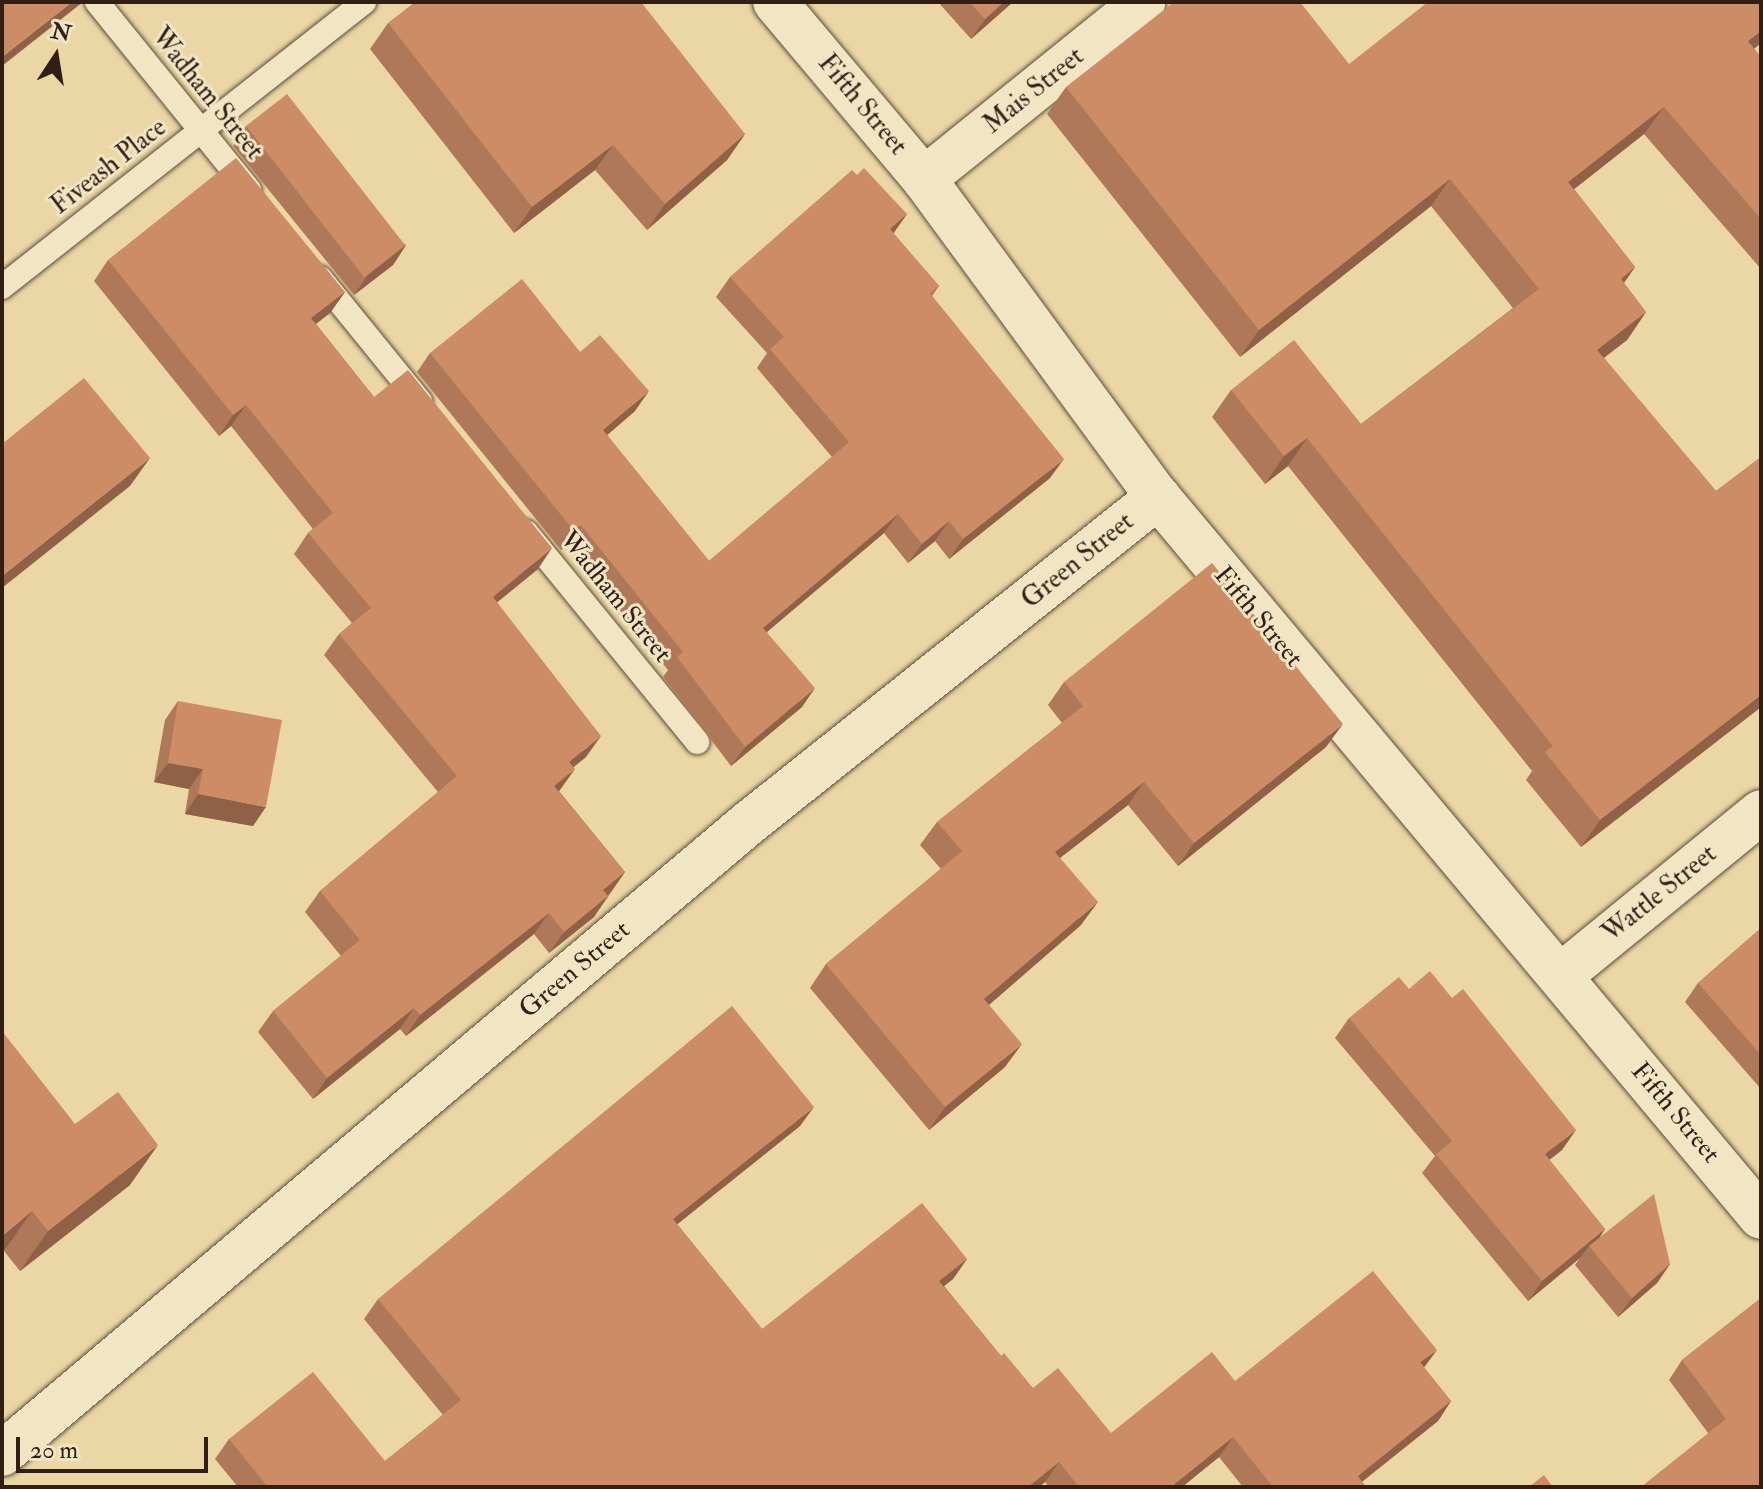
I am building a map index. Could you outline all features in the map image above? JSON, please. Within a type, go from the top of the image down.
[{"type":"street","name":"Fifth Street","points":[[775,2],[924,179],[1158,497],[1761,1217]]},
{"type":"street","name":"Mais Street","points":[[924,179],[1143,2]]},
{"type":"street","name":"Green Street","points":[[2,1454],[750,822],[1158,497]]},
{"type":"street","name":"Wattle Street","points":[[1560,976],[1761,812]]},
{"type":"lane","name":"Wadham Street","points":[[97,2],[260,204]]},
{"type":"lane","name":"Fiveash Place","points":[[2,287],[364,2]]},
{"type":"lane","points":[[300,253],[439,424]]},
{"type":"lane","name":"Wadham Street","points":[[508,510],[697,742]]},
{"type":"building","points":[[2,2],[72,2],[2,57]]},
{"type":"building","points":[[415,2],[641,2],[745,134],[665,204],[613,145],[532,207],[388,23]]},
{"type":"building","points":[[969,2],[1004,2],[985,19]]},
{"type":"building","points":[[1174,2],[1300,2],[1349,64],[1428,2],[1761,2],[1761,31],[1748,41],[1761,57],[1761,219],[1664,107],[1568,182],[1635,267],[1621,279],[1646,312],[1597,350],[1716,491],[1761,457],[1761,695],[1600,820],[1545,752],[1553,746],[1307,438],[1284,456],[1231,390],[1294,340],[1361,424],[1539,289],[1450,179],[1259,330],[1066,87]]},
{"type":"building","points":[[287,94],[405,245],[364,277],[246,126]]},
{"type":"building","points":[[236,158],[345,292],[311,318],[374,397],[408,370],[552,548],[493,597],[601,736],[569,762],[575,769],[554,786],[625,872],[603,890],[608,896],[564,932],[549,913],[420,1015],[414,1008],[327,1078],[273,1011],[360,940],[320,891],[457,776],[339,634],[371,608],[308,533],[333,513],[246,405],[233,415],[108,260]]},
{"type":"building","points":[[864,168],[907,214],[890,229],[939,286],[930,293],[1064,459],[963,539],[949,521],[922,544],[898,514],[763,628],[815,688],[745,747],[677,657],[683,652],[581,525],[574,531],[430,353],[522,279],[580,352],[600,335],[649,391],[603,430],[709,561],[849,442],[770,349],[784,337],[730,277],[852,170],[857,175]]},
{"type":"building","points":[[84,378],[150,458],[2,576],[2,444]]},
{"type":"building","points":[[1212,563],[1343,724],[1194,843],[1144,782],[1055,852],[1098,902],[984,999],[1022,1044],[945,1107],[826,964],[962,851],[937,822],[1083,706],[1064,682]]},
{"type":"building","points":[[178,701],[282,720],[266,807],[198,794],[203,769],[168,763]]},
{"type":"building","points":[[1761,928],[1761,1055],[1698,983]]},
{"type":"building","points":[[1430,971],[1452,998],[1463,989],[1576,1130],[1545,1154],[1605,1229],[1542,1281],[1436,1154],[1452,1141],[1349,1018],[1399,977],[1409,989]]},
{"type":"building","points":[[732,1006],[814,1107],[673,1219],[762,1329],[922,1203],[967,1259],[939,1281],[1001,1356],[1004,1353],[1033,1388],[1058,1368],[1111,1433],[1212,1352],[1235,1381],[1373,1271],[1437,1350],[1420,1362],[1451,1401],[1358,1476],[1366,1487],[1273,1487],[1233,1437],[1171,1487],[1079,1487],[1059,1462],[1028,1487],[268,1487],[229,1439],[313,1372],[385,1461],[461,1400],[378,1299]]},
{"type":"building","points":[[2,1031],[75,1124],[118,1092],[158,1145],[48,1231],[32,1211],[2,1236]]},
{"type":"building","points":[[1654,1194],[1670,1264],[1632,1298],[1589,1246]]},
{"type":"building","points":[[1761,1298],[1761,1487],[1641,1487],[1726,1419],[1682,1360]]},
{"type":"building","points":[[1544,1475],[1553,1487],[1529,1487]]}]
